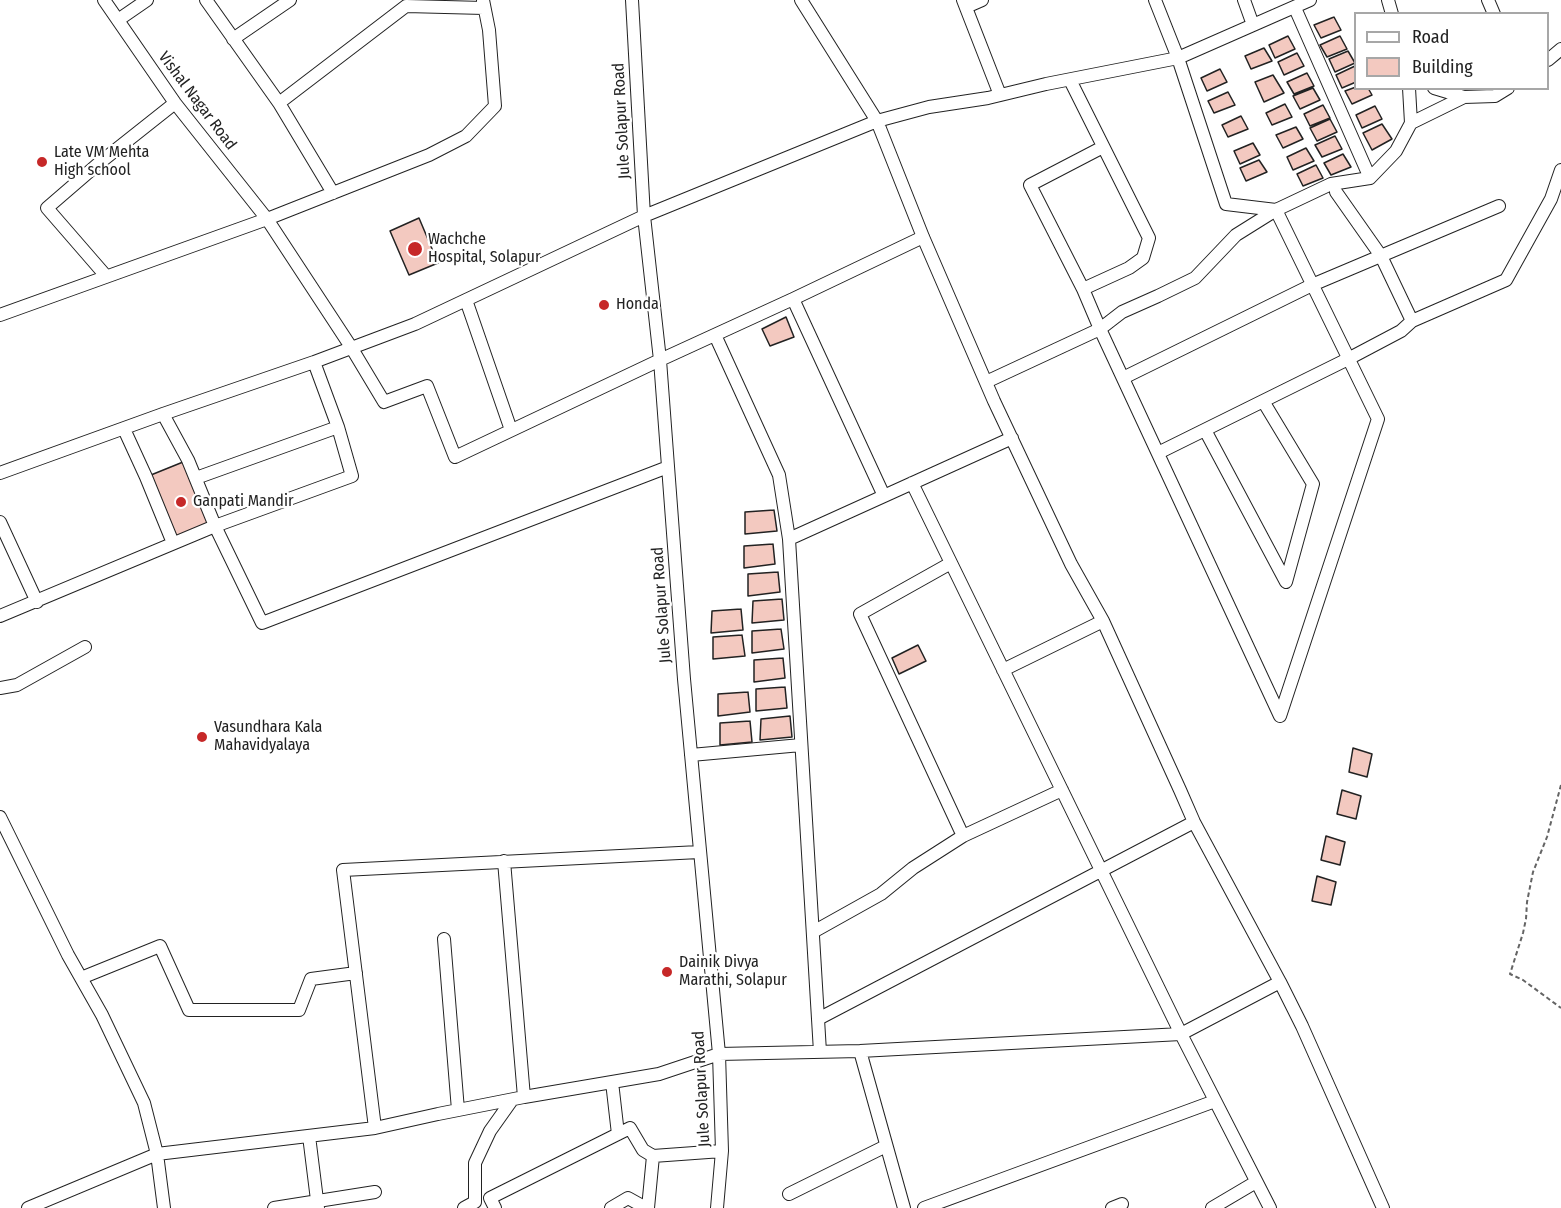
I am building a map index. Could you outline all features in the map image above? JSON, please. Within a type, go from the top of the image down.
[{"type":"street","name":"Vishal Nagar Road","points":[[104,0],[175,103],[267,219],[351,347],[384,402],[428,386],[455,457],[511,430]]},
{"type":"street","points":[[118,20],[147,0]]},
{"type":"street","points":[[206,0],[279,104],[333,193]]},
{"type":"street","points":[[233,39],[290,0]]},
{"type":"street","name":"Jule Solapur Road","points":[[632,0],[644,216],[660,360],[699,852],[719,1054],[722,1151],[717,1208]]},
{"type":"street","points":[[801,0],[876,121],[923,237],[1012,438],[1071,564],[1103,621],[1194,822],[1302,1026],[1383,1208]]},
{"type":"street","points":[[982,0],[965,3],[1000,95]]},
{"type":"street","points":[[1155,0],[1178,58],[1226,204],[1276,210]]},
{"type":"street","points":[[1244,0],[1253,25]]},
{"type":"street","points":[[0,473],[415,324],[644,216],[876,121],[929,107],[1000,95],[1178,58],[1310,0]]},
{"type":"street","points":[[0,315],[267,219],[429,155],[466,136],[495,106],[489,30],[484,4],[404,3],[279,104]]},
{"type":"street","points":[[1295,8],[1370,178]]},
{"type":"street","points":[[1549,59],[1561,49]]},
{"type":"street","points":[[1070,80],[1149,238],[1143,258],[1129,268],[1083,289]]},
{"type":"street","points":[[986,382],[1100,329],[1122,312],[1195,278],[1236,235],[1276,210],[1331,184],[1370,178],[1396,151],[1411,123],[1408,90]]},
{"type":"street","points":[[1440,90],[1464,98]]},
{"type":"street","points":[[1411,123],[1464,98],[1495,96],[1505,90]]},
{"type":"street","points":[[106,276],[47,208],[175,103]]},
{"type":"street","points":[[1103,147],[1030,185],[1083,289],[1280,716],[1378,419],[1276,210]]},
{"type":"street","points":[[1158,453],[1348,359],[1401,331],[1412,321],[1506,280],[1551,199],[1561,170]]},
{"type":"street","points":[[1336,192],[1380,256],[1412,321]]},
{"type":"street","points":[[1123,378],[1312,285],[1499,206]]},
{"type":"street","points":[[466,300],[511,430],[923,237]]},
{"type":"street","points":[[793,299],[884,496]]},
{"type":"street","points":[[715,335],[779,475],[789,539],[820,1052]]},
{"type":"street","points":[[0,616],[172,543],[352,476],[338,427],[314,362]]},
{"type":"street","points":[[1205,430],[1286,582],[1313,484],[1263,401]]},
{"type":"street","points":[[163,414],[188,460],[215,526],[262,623],[668,467]]},
{"type":"street","points":[[195,478],[338,427]]},
{"type":"street","points":[[124,429],[172,543]]},
{"type":"street","points":[[789,539],[1012,438]]},
{"type":"street","points":[[912,483],[1181,1034],[1270,1208]]},
{"type":"street","points":[[0,522],[37,602]]},
{"type":"street","points":[[951,563],[860,614],[963,836]]},
{"type":"street","points":[[1003,670],[1103,621]]},
{"type":"street","points":[[0,688],[17,685],[85,647]]},
{"type":"street","points":[[691,755],[801,745]]},
{"type":"street","points":[[813,932],[881,894],[913,868],[963,836],[1062,790]]},
{"type":"street","points":[[0,816],[144,1102],[157,1154],[164,1208]]},
{"type":"street","points":[[818,1019],[1194,822]]},
{"type":"street","points":[[375,1128],[343,870],[699,852]]},
{"type":"street","points":[[464,1208],[476,1202],[476,1163],[490,1131],[518,1099],[504,861]]},
{"type":"street","points":[[444,939],[458,1110]]},
{"type":"street","points":[[81,978],[160,946],[189,1010],[299,1010],[312,979],[356,973]]},
{"type":"street","points":[[28,1208],[157,1154],[375,1128],[458,1110],[659,1074],[719,1054],[860,1051],[1181,1034],[1280,982]]},
{"type":"street","points":[[860,1051],[904,1208]]},
{"type":"street","points":[[612,1082],[618,1134]]},
{"type":"street","points":[[924,1208],[1215,1101]]},
{"type":"street","points":[[495,1208],[490,1198],[630,1128],[643,1150],[653,1156],[722,1151]]},
{"type":"street","points":[[309,1136],[317,1205]]},
{"type":"street","points":[[789,1194],[886,1146]]},
{"type":"street","points":[[611,1208],[628,1198],[647,1208],[653,1156]]},
{"type":"street","points":[[1212,1208],[1256,1182]]},
{"type":"street","points":[[274,1208],[317,1205],[375,1192]]},
{"type":"path","points":[[1561,785],[1547,837],[1533,872],[1523,933],[1510,974],[1523,980],[1561,1008]]},
{"type":"building","points":[[1334,17],[1341,30],[1321,38],[1314,25]]},
{"type":"building","points":[[1288,36],[1295,49],[1275,58],[1269,45]]},
{"type":"building","points":[[1340,36],[1347,49],[1327,57],[1320,45]]},
{"type":"building","points":[[1264,48],[1272,61],[1251,69],[1245,56]]},
{"type":"building","points":[[1348,51],[1354,63],[1335,72],[1329,59]]},
{"type":"building","points":[[1297,53],[1304,66],[1284,75],[1278,62]]},
{"type":"building","points":[[1354,66],[1354,83],[1342,88],[1336,75]]},
{"type":"building","points":[[1220,69],[1227,82],[1207,91],[1201,78]]},
{"type":"building","points":[[1307,73],[1314,86],[1294,94],[1287,82]]},
{"type":"building","points":[[1273,75],[1284,93],[1264,102],[1255,82]]},
{"type":"building","points":[[1313,88],[1320,100],[1300,109],[1293,96]]},
{"type":"building","points":[[1354,88],[1354,90],[1369,90],[1372,95],[1352,104],[1345,91]]},
{"type":"building","points":[[1228,92],[1235,105],[1214,113],[1208,101]]},
{"type":"building","points":[[1285,104],[1292,117],[1272,125],[1266,113]]},
{"type":"building","points":[[1323,105],[1330,118],[1310,126],[1304,114]]},
{"type":"building","points":[[1375,106],[1382,119],[1362,128],[1356,115]]},
{"type":"building","points":[[1241,116],[1248,129],[1228,137],[1222,125]]},
{"type":"building","points":[[1330,119],[1337,132],[1317,141],[1310,128]]},
{"type":"building","points":[[1382,124],[1392,139],[1372,150],[1363,133]]},
{"type":"building","points":[[1296,127],[1303,139],[1283,148],[1276,135]]},
{"type":"building","points":[[1335,136],[1342,149],[1322,157],[1315,145]]},
{"type":"building","points":[[1253,143],[1260,155],[1240,164],[1234,151]]},
{"type":"building","points":[[1306,148],[1314,161],[1293,170],[1287,157]]},
{"type":"building","points":[[1343,154],[1351,167],[1331,175],[1324,163]]},
{"type":"building","points":[[1259,160],[1267,172],[1246,181],[1240,168]]},
{"type":"building","points":[[1316,165],[1323,178],[1303,186],[1297,174]]},
{"type":"building","points":[[419,218],[438,263],[409,275],[390,231]]},
{"type":"building","points":[[786,317],[794,337],[770,346],[762,329]]},
{"type":"building","name":"Ganpati Mandir","points":[[188,460],[215,526],[173,543],[146,477]]},
{"type":"building","points":[[774,510],[777,531],[745,534],[745,512]]},
{"type":"building","points":[[773,544],[775,564],[744,568],[744,546]]},
{"type":"building","points":[[778,572],[780,592],[748,596],[748,574]]},
{"type":"building","points":[[782,599],[784,620],[752,623],[753,601]]},
{"type":"building","points":[[741,609],[743,630],[711,633],[712,611]]},
{"type":"building","points":[[781,629],[784,649],[752,653],[752,631]]},
{"type":"building","points":[[742,635],[745,656],[713,659],[713,637]]},
{"type":"building","points":[[918,645],[926,661],[899,674],[892,658]]},
{"type":"building","points":[[783,658],[785,678],[754,682],[754,660]]},
{"type":"building","points":[[785,687],[787,708],[756,711],[756,689]]},
{"type":"building","points":[[748,692],[750,712],[718,716],[718,694]]},
{"type":"building","points":[[790,716],[792,737],[760,740],[761,719]]},
{"type":"building","points":[[750,721],[752,742],[720,745],[720,723]]},
{"type":"building","points":[[1353,748],[1372,754],[1367,777],[1349,772]]},
{"type":"building","points":[[1342,790],[1361,796],[1356,819],[1337,814]]},
{"type":"building","points":[[1326,836],[1345,842],[1340,865],[1321,860]]},
{"type":"building","points":[[1317,876],[1336,882],[1331,905],[1312,901]]},
{"type":"place","name":"Late VM Mehta High school","points":[[42,162]]},
{"type":"place","name":"Wachche Hospital, Solapur","points":[[415,249]]},
{"type":"place","name":"Honda","points":[[604,305]]},
{"type":"place","name":"Ganpati Mandir","points":[[181,502]]},
{"type":"place","name":"Vasundhara Kala Mahavidyalaya","points":[[202,737]]},
{"type":"place","name":"Dainik Divya Marathi, Solapur","points":[[667,972]]}]
